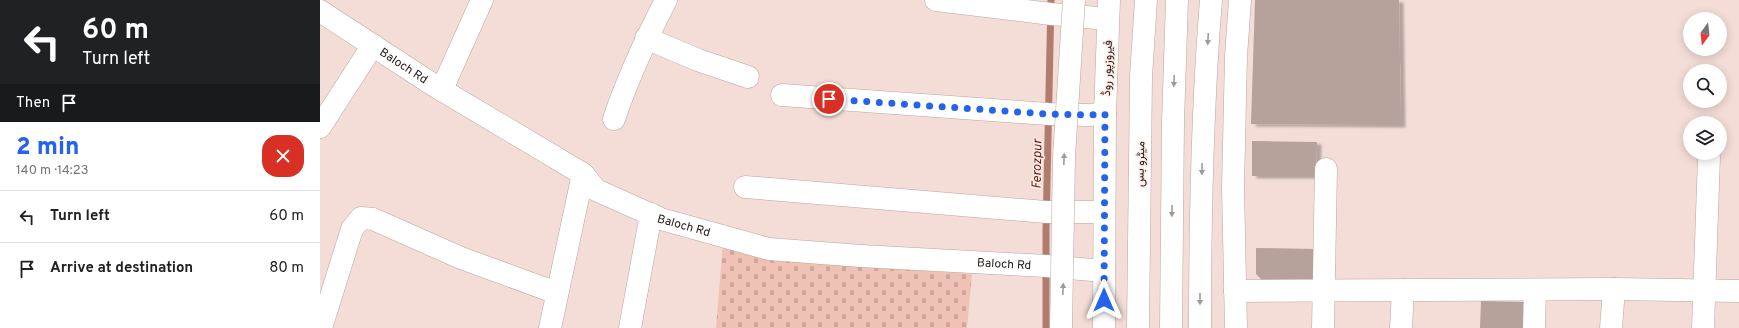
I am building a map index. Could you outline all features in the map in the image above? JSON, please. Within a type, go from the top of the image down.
[{"type":"street","points":[[442,89],[482,0]]},
{"type":"street","points":[[614,119],[626,84],[646,38],[666,0]]},
{"type":"street","points":[[936,0],[1051,14],[1109,9]]},
{"type":"street","points":[[1061,328],[1064,158],[1074,0]]},
{"type":"street","name":"میٹرو بس","points":[[1138,328],[1141,78],[1146,0]]},
{"type":"street","points":[[1171,328],[1173,122],[1177,0]]},
{"type":"street","points":[[1200,328],[1200,249],[1203,139],[1211,0]]},
{"type":"street","points":[[1236,328],[1233,187],[1236,56],[1240,0]]},
{"type":"street","name":"فیروزپور روڈ","points":[[1104,328],[1105,114],[1109,9]]},
{"type":"street","name":"Baloch Rd","points":[[320,11],[442,89],[583,174],[596,190],[661,219],[769,249],[1104,271]]},
{"type":"street","points":[[646,38],[698,60],[748,77]]},
{"type":"street","points":[[320,127],[373,46]]},
{"type":"street","points":[[782,95],[1048,114],[1105,114]]},
{"type":"street","points":[[1703,328],[1709,160]]},
{"type":"street","points":[[1323,328],[1326,169]]},
{"type":"street","points":[[550,328],[583,174]]},
{"type":"street","points":[[745,187],[1046,212],[1104,212]]},
{"type":"street","points":[[630,328],[651,214]]},
{"type":"street","points":[[321,328],[352,229],[361,218],[373,219],[461,258],[557,293]]},
{"type":"street","points":[[1235,290],[1614,289],[1739,291]]},
{"type":"street","points":[[1611,328],[1614,289]]},
{"type":"street","points":[[1401,328],[1402,290]]},
{"type":"street","points":[[1534,328],[1535,290]]},
{"type":"green space","points":[[723,241],[760,257],[972,274],[967,328],[716,328]]},
{"type":"building","points":[[1255,0],[1399,0],[1401,125],[1251,124]]},
{"type":"building","points":[[1252,141],[1317,142],[1316,176],[1252,176]]},
{"type":"building","points":[[1256,248],[1316,249],[1316,281],[1263,281],[1256,274]]},
{"type":"building","points":[[1481,301],[1527,302],[1526,328],[1480,328]]},
{"type":"waterway","name":"Ferozpur","points":[[1046,328],[1046,230],[1051,0]]},
{"type":"route","points":[[829,99],[1048,114],[1105,114],[1104,300]]}]
